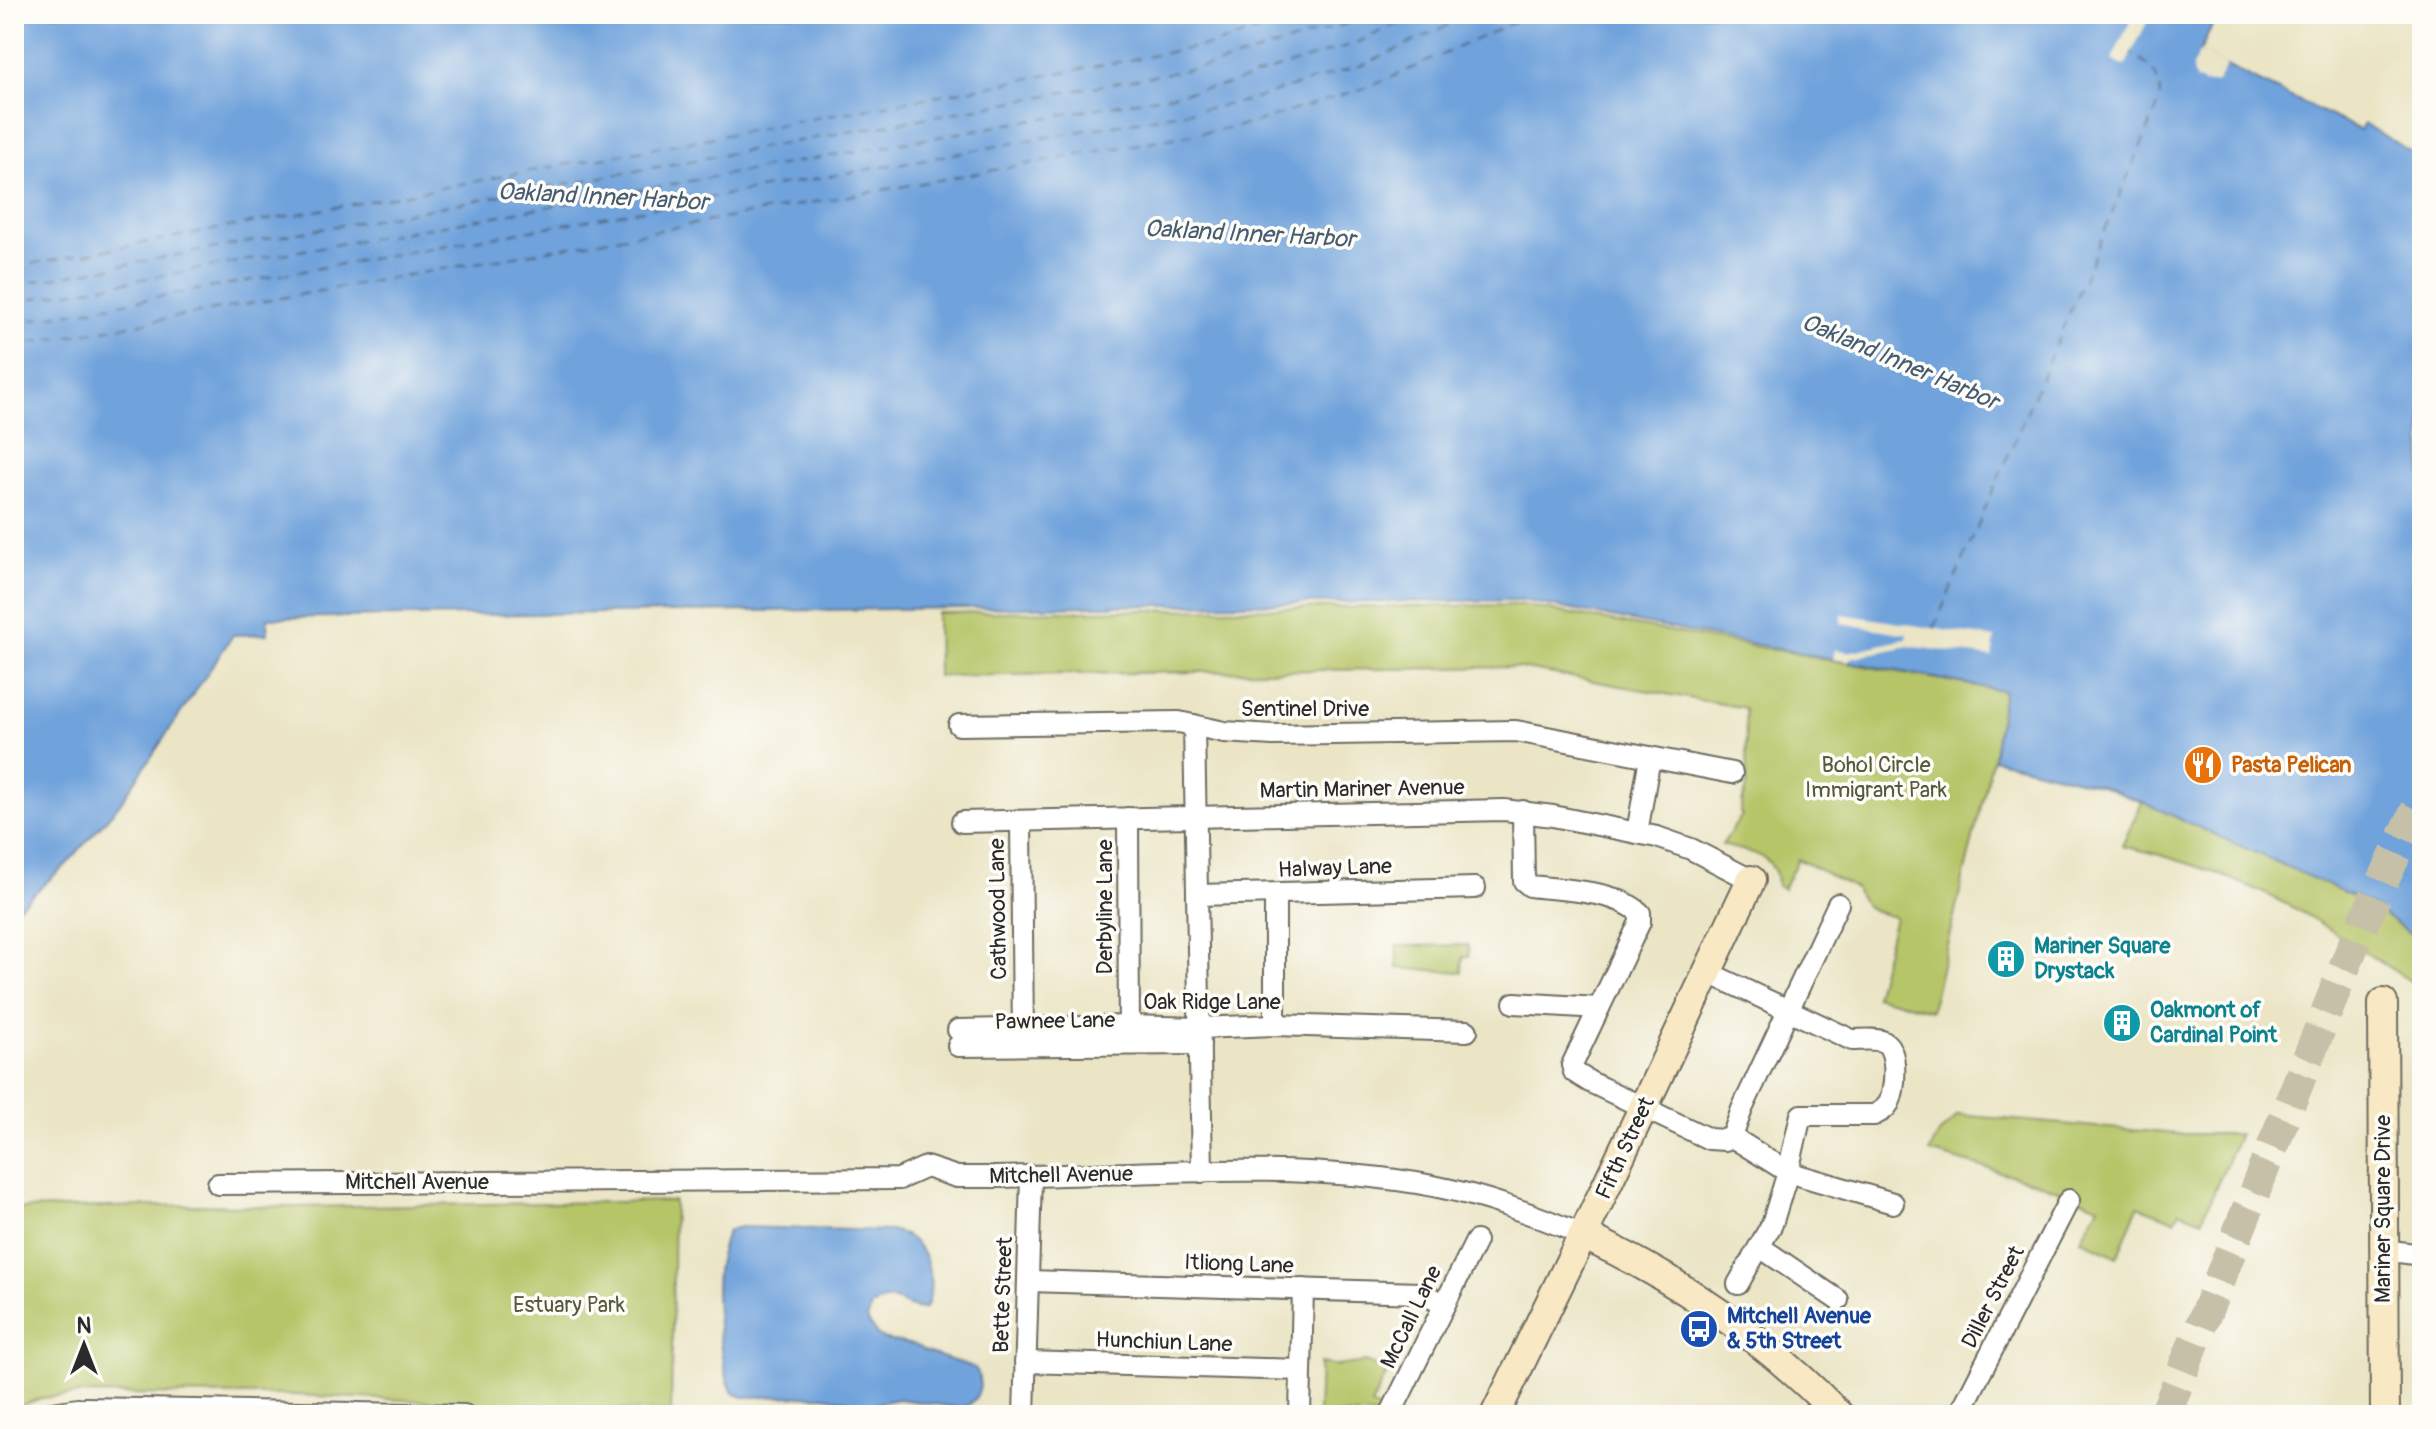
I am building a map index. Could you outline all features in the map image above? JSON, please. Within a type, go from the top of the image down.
[{"type":"street","name":"Sentinel Drive","points":[[959,725],[1179,722],[1238,734],[1516,731],[1732,773]]},
{"type":"street","points":[[1194,725],[1202,1172]]},
{"type":"street","points":[[1637,833],[1650,757]]},
{"type":"street","points":[[1523,811],[1524,881],[1530,886],[1626,902],[1640,913],[1640,922],[1572,1065],[1574,1072],[1709,1139],[1732,1137],[1742,1109],[1838,904]]},
{"type":"street","name":"Martin Mariner Avenue","points":[[962,822],[1523,811],[1679,844],[1751,880]]},
{"type":"street","name":"Derbyline Lane","points":[[1128,818],[1129,1035]]},
{"type":"street","name":"Cathwood Lane","points":[[1021,821],[1023,1037]]},
{"type":"street","name":"Fifth Street","points":[[1495,1415],[1751,880]]},
{"type":"street","name":"Halway Lane","points":[[1197,895],[1475,888]]},
{"type":"street","points":[[1275,894],[1275,1025]]},
{"type":"street","points":[[1707,972],[1852,1040],[1883,1041],[1891,1048],[1894,1065],[1891,1101],[1884,1110],[1874,1115],[1801,1115],[1772,1224],[1738,1284]]},
{"type":"street","points":[[1514,1003],[1599,1008]]},
{"type":"street","name":"Mariner Square Drive","points":[[2383,1003],[2385,1415]]},
{"type":"street","name":"Oak Ridge Lane","points":[[1200,1036],[1275,1025],[1467,1031]]},
{"type":"street","name":"Pawnee Lane","points":[[1129,1035],[1200,1036]]},
{"type":"street","name":"Oak Ridge Lane","points":[[958,1038],[1129,1035]]},
{"type":"street","points":[[1732,1137],[1788,1172],[1893,1203]]},
{"type":"street","name":"Mitchell Avenue","points":[[218,1184],[899,1179],[926,1167],[957,1177],[1202,1172],[1317,1174],[1405,1181],[1496,1202],[1583,1235],[1651,1268],[1722,1312],[1785,1363],[1839,1415]]},
{"type":"street","name":"Bette Street","points":[[1024,1415],[1031,1177]]},
{"type":"street","name":"Diller Street","points":[[1959,1415],[2069,1200]]},
{"type":"street","name":"McCall Lane","points":[[1390,1415],[1476,1241]]},
{"type":"street","points":[[1760,1247],[1838,1300]]},
{"type":"street","points":[[2384,1250],[2422,1255]]},
{"type":"street","name":"Itliong Lane","points":[[1029,1281],[1420,1293],[1445,1304]]},
{"type":"street","points":[[1300,1415],[1303,1289]]},
{"type":"street","name":"Hunchiun Lane","points":[[1025,1362],[1301,1370]]},
{"type":"street","points":[[40,1415],[84,1408],[155,1412],[464,1415]]},
{"type":"green space","name":"Bohol Circle Immigrant Park","points":[[1521,605],[2004,691],[1996,745],[1931,1010],[1875,996],[1895,917],[1870,908],[1855,888],[1798,859],[1783,889],[1777,886],[1776,875],[1767,860],[1722,845],[1742,815],[1747,782],[1745,708],[1514,667],[938,676],[937,613]]},
{"type":"green space","points":[[2142,802],[2368,903],[2422,943],[2422,957],[2412,982],[2318,922],[2272,897],[2198,867],[2122,846]]},
{"type":"green space","points":[[1468,945],[1469,956],[1463,957],[1462,972],[1397,968],[1397,946]]},
{"type":"green space","points":[[1958,1115],[2178,1134],[2239,1134],[2202,1220],[2180,1211],[2175,1220],[2138,1206],[2117,1257],[2081,1239],[2099,1206],[2042,1184],[1929,1152],[1939,1134]]},
{"type":"green space","name":"Estuary Park","points":[[674,1201],[671,1412],[294,1395],[81,1394],[42,1398],[14,1408],[14,1209]]},
{"type":"green space","points":[[1366,1362],[1388,1371],[1371,1405],[1382,1412],[1380,1415],[1318,1415],[1320,1363],[1336,1366]]},
{"type":"water","name":"Oakland Inner Harbor","points":[[14,14],[2218,14],[2199,53],[2360,130],[2364,124],[2422,158],[2422,182],[2413,198],[2422,203],[2422,943],[2368,903],[2142,802],[2099,785],[1993,759],[2004,691],[1520,600],[268,618],[267,634],[233,635],[119,805],[66,865],[14,911]]},
{"type":"water","points":[[740,1227],[893,1231],[914,1242],[930,1273],[926,1308],[887,1300],[871,1307],[867,1320],[877,1335],[886,1340],[914,1345],[975,1368],[980,1380],[976,1397],[961,1408],[898,1399],[867,1405],[824,1396],[743,1397],[733,1393],[721,1352],[716,1284],[726,1234]]},
{"type":"pier","points":[[2134,14],[2151,14],[2125,66],[2112,59]]},
{"type":"pier","points":[[2199,52],[2227,65],[2217,82],[2204,84],[2193,75],[2192,67]]},
{"type":"pier","points":[[1842,614],[1995,638],[1992,657],[1908,646],[1850,658],[1849,662],[1833,659],[1835,649],[1848,652],[1906,639],[1907,634],[1841,623]]},
{"type":"ferry route","points":[[14,267],[1220,43],[1313,14]]},
{"type":"ferry route","points":[[14,285],[1223,63],[1347,24],[1365,14]]},
{"type":"ferry route","points":[[14,302],[1227,85],[1356,43],[1419,14]]},
{"type":"ferry route","points":[[14,323],[1242,102],[1366,64],[1472,14]]},
{"type":"ferry route","points":[[14,346],[1250,124],[1374,85],[1533,14]]},
{"type":"ferry route","points":[[1934,628],[2158,106],[2160,89],[2155,75],[2146,63],[2131,54]]},
{"type":"tunnel","points":[[2165,1415],[2357,936],[2422,798]]},
{"type":"place","name":"Pasta Pelican","points":[[2203,765]]},
{"type":"place","name":"Mariner Square Drystack","points":[[2006,959]]},
{"type":"place","name":"Oakmont of Cardinal Point","points":[[2122,1023]]},
{"type":"place","name":"Mitchell Avenue & 5th Street","points":[[1699,1329]]}]
